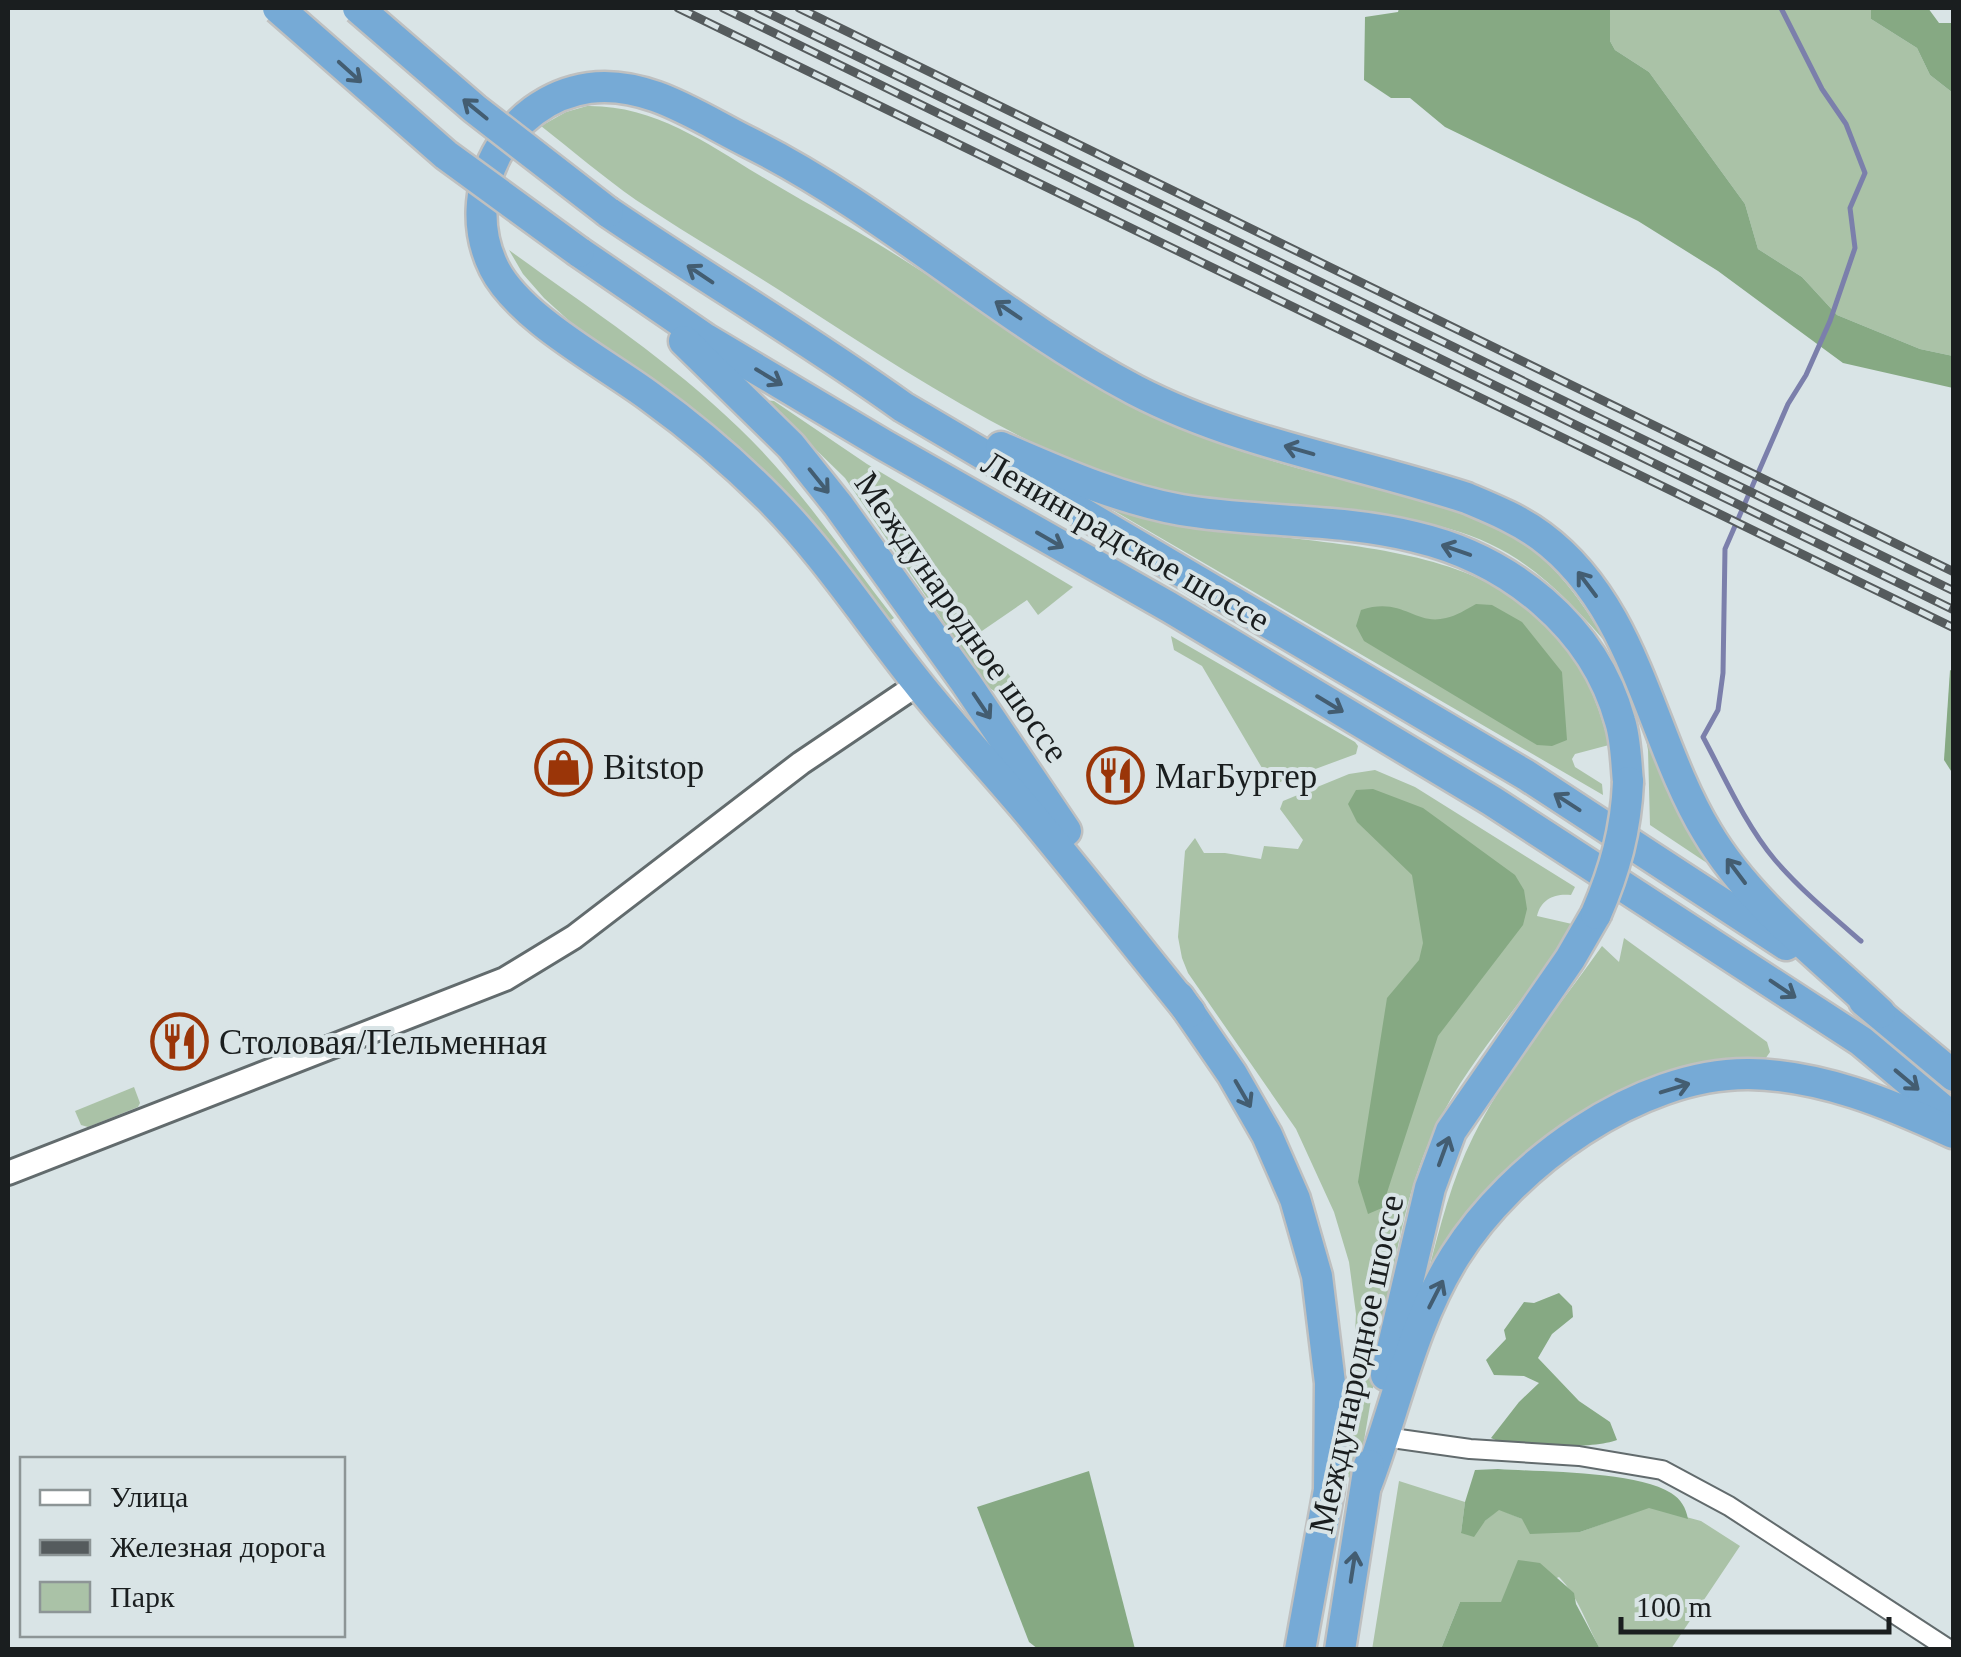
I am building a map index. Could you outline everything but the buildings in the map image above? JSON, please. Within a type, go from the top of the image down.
[{"type":"highway","name":"Ленинградское шоссе","points":[[278,8],[446,155],[627,287],[851,426],[1169,606],[1492,801],[1861,1041],[1954,1120]]},
{"type":"highway","name":"Ленинградское шоссе","points":[[358,8],[474,110],[608,212],[710,281],[936,427],[1526,776],[1767,932],[1880,1012],[1954,1076]]},
{"type":"highway","points":[[1190,1012],[1032,816],[918,684],[776,504],[721,450],[530,312],[503,284],[486,248],[482,229],[483,190],[496,153],[520,122],[536,109],[553,99],[590,88],[610,87],[649,94],[802,169],[1068,350],[1137,390],[1214,424],[1467,498],[1506,514],[1543,538],[1581,575],[1610,618],[1707,832],[1746,886],[1880,1012]]},
{"type":"highway","name":"Международное шоссе","points":[[627,287],[791,446],[838,505],[966,683],[1232,1074],[1267,1135],[1295,1199],[1317,1276],[1330,1383],[1329,1490],[1300,1650]]},
{"type":"highway","name":"Международное шоссе","points":[[842,363],[995,444],[1076,480],[1179,510],[1415,537],[1486,560],[1554,611],[1586,646],[1608,688],[1621,723],[1628,782],[1627,818],[1619,858],[1596,914],[1570,959],[1451,1131],[1430,1188],[1372,1433],[1340,1650]]},
{"type":"highway","points":[[1366,1484],[1408,1360],[1455,1256],[1520,1178],[1569,1138],[1655,1094],[1704,1079],[1747,1074],[1796,1078],[1844,1088],[1954,1133]]},
{"type":"street","points":[[8,1173],[505,979],[574,937],[801,763],[918,684]]},
{"type":"street","points":[[1385,1436],[1470,1449],[1579,1456],[1662,1470],[1729,1506],[1950,1650]]},
{"type":"green space","points":[[1399,8],[1610,8],[1610,41],[1615,50],[1649,72],[1745,204],[1758,249],[1802,277],[1837,315],[1920,349],[1953,356],[1953,388],[1843,363],[1718,271],[1638,221],[1445,127],[1410,98],[1391,98],[1364,80],[1365,17],[1398,12]]},
{"type":"green space","points":[[1610,8],[1871,8],[1871,19],[1917,48],[1930,75],[1953,93],[1953,356],[1920,349],[1837,315],[1802,277],[1758,249],[1745,204],[1649,72],[1615,50],[1610,41]]},
{"type":"green space","points":[[1871,8],[1928,8],[1939,23],[1953,23],[1953,93],[1930,75],[1917,48],[1871,19]]},
{"type":"green space","points":[[587,106],[634,112],[698,138],[884,248],[1079,373],[1179,427],[1282,464],[1456,509],[1506,531],[1542,557],[1564,580],[1609,646],[1540,576],[1508,553],[1471,536],[1410,520],[1241,504],[1153,490],[1098,472],[1019,436],[906,371],[656,213],[541,126]]},
{"type":"green space","points":[[509,250],[656,357],[739,428],[801,496],[894,618],[885,624],[635,371],[544,298]]},
{"type":"green space","points":[[765,400],[774,401],[867,464],[1073,587],[1038,615],[1027,600],[979,633],[1029,703],[1005,698],[988,687],[845,478]]},
{"type":"green space","points":[[1113,506],[1201,526],[1371,548],[1425,560],[1475,576],[1519,601],[1557,636],[1588,683],[1609,745],[1575,754],[1572,759],[1575,767],[1602,784],[1603,795],[1111,509]]},
{"type":"green space","points":[[1476,604],[1492,605],[1522,622],[1562,672],[1567,740],[1552,746],[1537,745],[1364,641],[1356,626],[1361,610],[1375,607],[1398,608],[1435,619],[1454,616]]},
{"type":"green space","points":[[1171,636],[1355,742],[1356,754],[1272,785],[1202,666],[1174,650]]},
{"type":"green space","points":[[1950,670],[1954,672],[1953,774],[1944,760]]},
{"type":"green space","points":[[1642,717],[1672,795],[1713,867],[1650,825],[1648,750]]},
{"type":"green space","points":[[1375,770],[1415,787],[1575,887],[1571,895],[1550,898],[1539,910],[1537,916],[1572,924],[1450,1100],[1426,1149],[1399,1241],[1358,1477],[1352,1480],[1347,1476],[1356,1314],[1349,1262],[1334,1212],[1296,1129],[1188,973],[1178,937],[1185,851],[1195,838],[1204,853],[1261,859],[1264,846],[1298,849],[1303,840],[1280,809],[1283,801],[1349,774]]},
{"type":"green space","points":[[1373,789],[1423,808],[1515,875],[1524,890],[1527,909],[1523,925],[1438,1036],[1382,1208],[1368,1214],[1358,1182],[1387,998],[1419,960],[1423,943],[1412,875],[1357,822],[1348,804],[1356,790]]},
{"type":"green space","points":[[1624,938],[1767,1042],[1770,1052],[1763,1062],[1543,1141],[1507,1170],[1475,1206],[1425,1284],[1458,1172],[1486,1112],[1602,946],[1619,962]]},
{"type":"green space","points":[[134,1087],[138,1107],[88,1127],[81,1125],[75,1111]]},
{"type":"green space","points":[[1559,1293],[1572,1306],[1573,1317],[1552,1334],[1538,1358],[1579,1401],[1610,1422],[1617,1440],[1553,1446],[1491,1438],[1539,1383],[1524,1376],[1494,1375],[1486,1360],[1506,1339],[1504,1330],[1524,1302],[1534,1303]]},
{"type":"green space","points":[[1475,1470],[1635,1480],[1675,1495],[1688,1519],[1649,1508],[1580,1532],[1530,1534],[1522,1519],[1499,1510],[1474,1537],[1461,1533]]},
{"type":"green space","points":[[1089,1471],[1135,1649],[1038,1649],[1029,1642],[977,1507]]},
{"type":"green space","points":[[1399,1481],[1465,1502],[1461,1533],[1499,1509],[1522,1519],[1580,1532],[1649,1507],[1701,1521],[1740,1546],[1671,1649],[1600,1649],[1577,1602],[1559,1577],[1502,1602],[1460,1602],[1441,1649],[1372,1650]]},
{"type":"green space","points":[[1518,1560],[1540,1563],[1574,1593],[1600,1649],[1441,1649],[1460,1602],[1501,1602]]},
{"type":"waterway","points":[[1781,8],[1822,89],[1846,124],[1865,173],[1850,208],[1855,248],[1830,321],[1788,404],[1725,549],[1723,673],[1718,710],[1703,737],[1764,846],[1795,882],[1861,941]]},
{"type":"railway","points":[[678,8],[1954,628]]},
{"type":"railway","points":[[723,8],[1954,610]]},
{"type":"railway","points":[[758,8],[1954,591]]},
{"type":"railway","points":[[799,8],[1954,572]]},
{"type":"place","name":"Bitstop","points":[[564,767]]},
{"type":"place","name":"МагБургер","points":[[1116,776]]},
{"type":"place","name":"Столовая/Пельменная","points":[[180,1042]]}]
